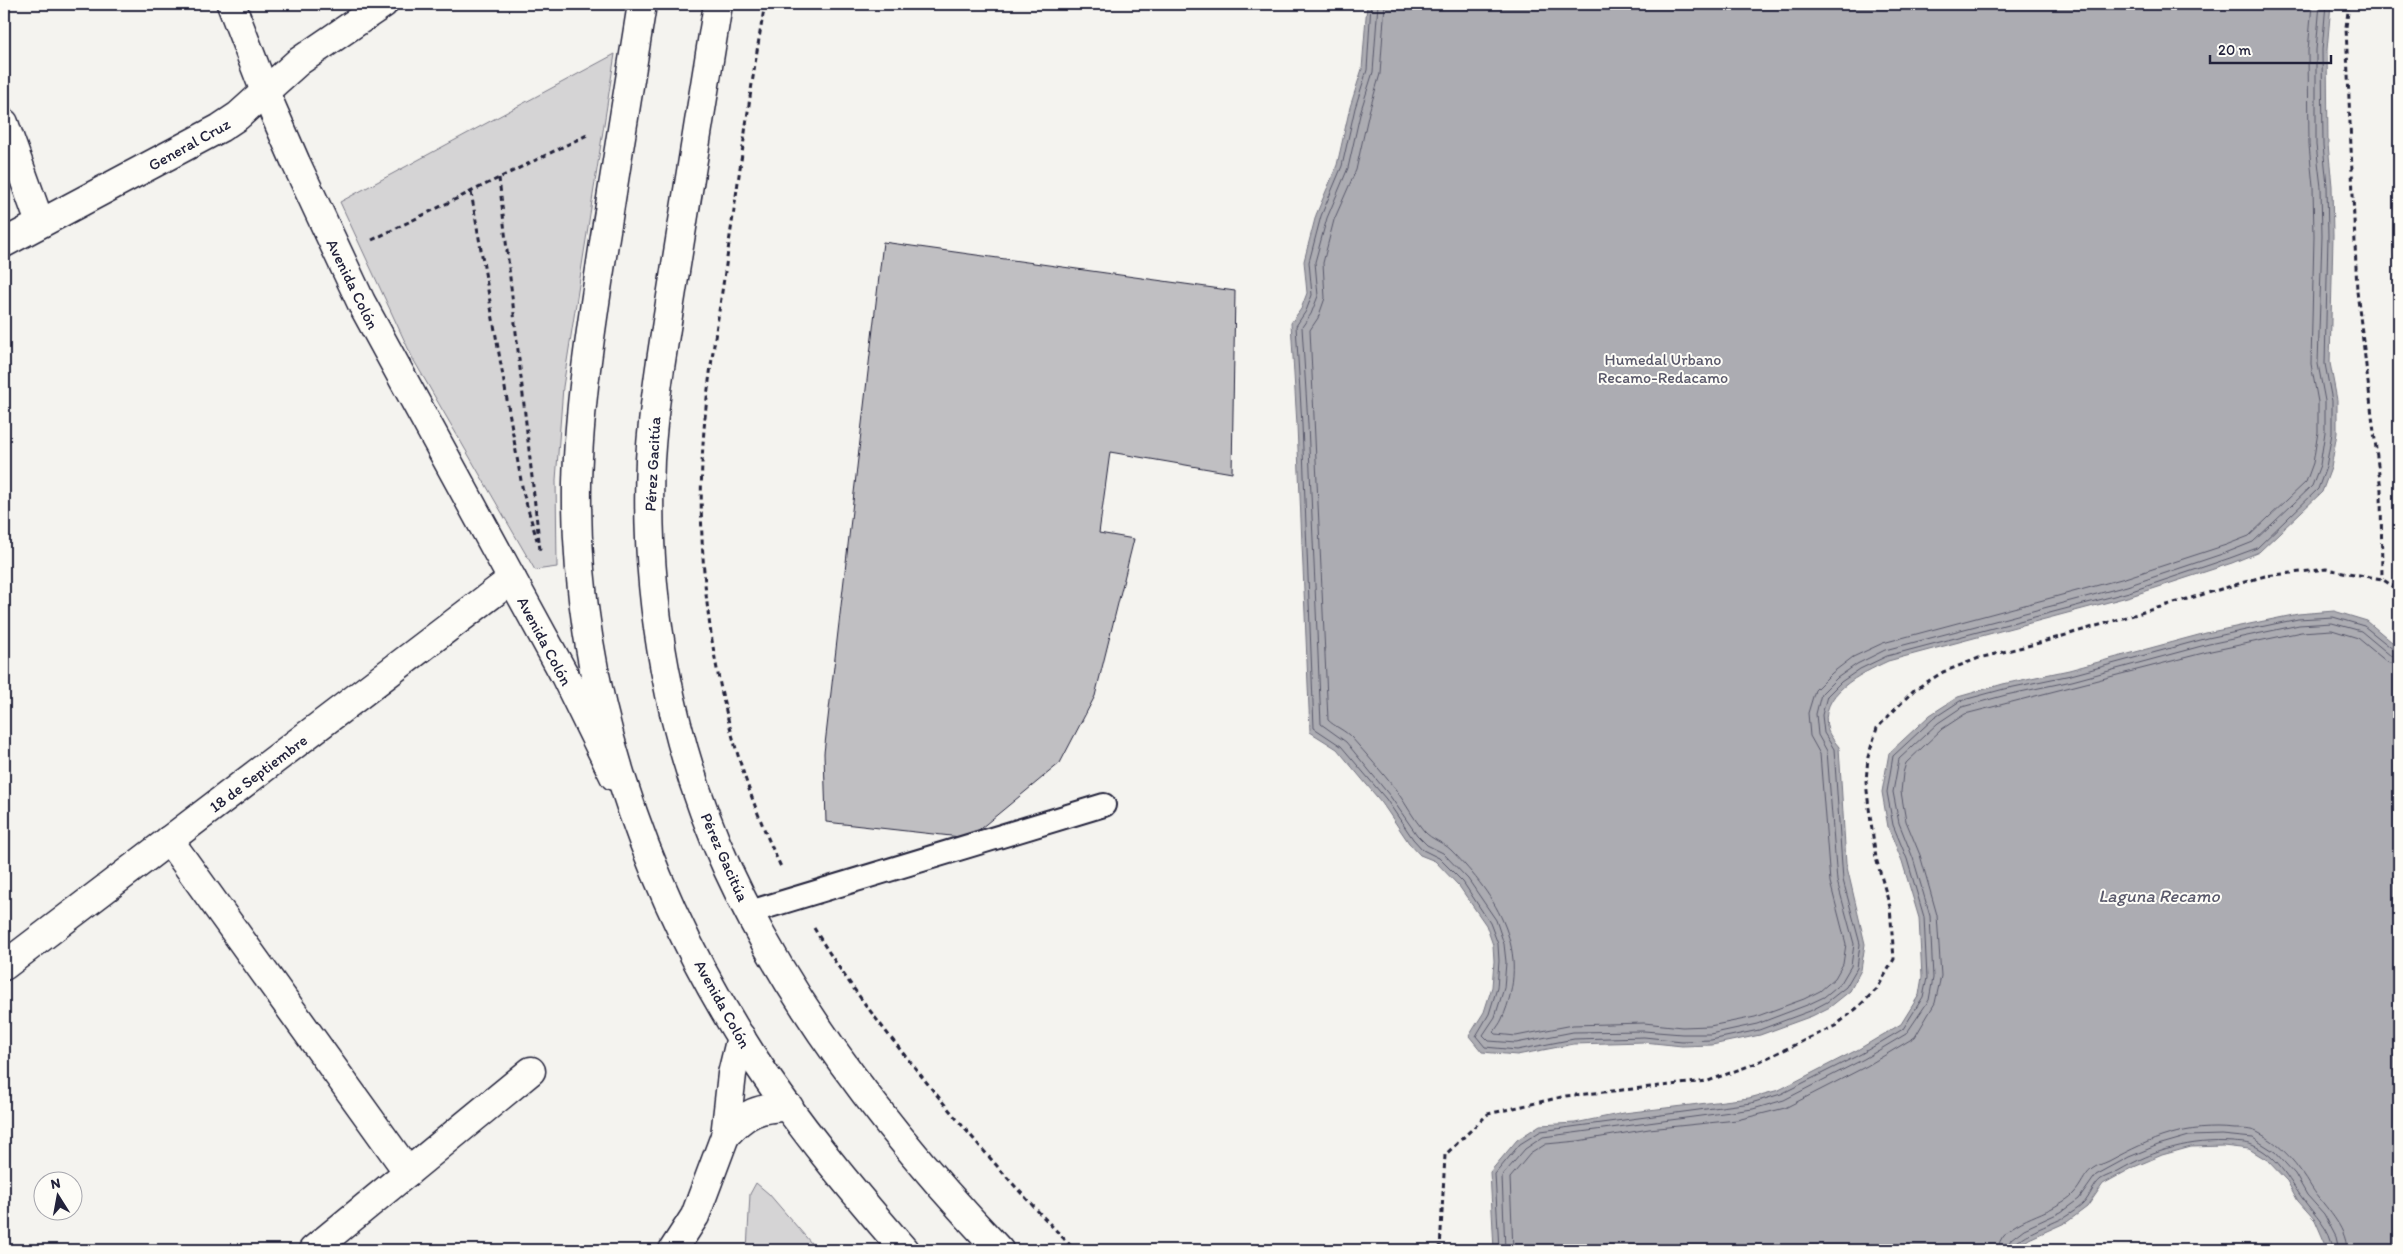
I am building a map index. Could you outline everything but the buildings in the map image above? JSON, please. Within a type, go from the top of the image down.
[{"type":"main road","name":"Avenida Colón","points":[[231,4],[265,92],[327,233],[361,302],[565,676],[637,825],[690,945],[719,1001],[789,1107],[856,1195],[904,1250]]},
{"type":"main road","name":"General Cruz","points":[[4,243],[220,128],[238,116],[298,62],[383,4]]},
{"type":"main road","points":[[637,825],[602,709],[588,635],[581,591],[577,483],[580,434],[593,313],[642,4]]},
{"type":"main road","name":"Pérez Gacitúa","points":[[718,4],[655,401],[650,460],[649,520],[660,638],[674,714],[685,756],[706,816],[729,871],[750,912]]},
{"type":"main road","points":[[4,123],[40,223]]},
{"type":"main road","name":"18 de Septiembre","points":[[4,966],[512,579]]},
{"type":"main road","points":[[169,840],[408,1172]]},
{"type":"main road","points":[[750,912],[810,1013],[864,1090],[926,1170],[999,1250]]},
{"type":"main road","points":[[673,1250],[695,1216],[724,1136],[732,1074],[741,1037]]},
{"type":"main road","points":[[313,1250],[531,1071]]},
{"type":"main road","points":[[724,1136],[737,1122],[752,1112],[770,1107],[789,1107]]},
{"type":"lane","points":[[750,912],[1104,805]]},
{"type":"path","points":[[765,4],[707,399],[702,468],[704,569],[713,640],[729,721],[746,784],[767,838],[796,897],[822,942],[880,1024],[991,1160],[1075,1250]]},
{"type":"path","points":[[2348,4],[2346,27],[2357,290],[2380,490],[2382,579]]},
{"type":"path","points":[[372,240],[588,134]]},
{"type":"path","points":[[471,192],[523,492],[540,550],[499,178]]},
{"type":"path","points":[[1440,1250],[1445,1155],[1488,1114],[1566,1096],[1708,1081],[1754,1064],[1835,1026],[1877,989],[1894,959],[1890,907],[1876,858],[1868,808],[1866,782],[1868,757],[1877,728],[1914,690],[1943,672],[1979,658],[2040,643],[2265,576],[2326,569],[2382,579],[2399,590]]},
{"type":"shaded area","points":[[615,54],[563,387],[556,480],[557,567],[535,570],[413,359],[340,202]]},
{"type":"shaded area","points":[[756,1183],[769,1194],[817,1250],[747,1250],[750,1194]]},
{"type":"water","name":"Humedal Urbano Recamo-Redacamo","points":[[1367,4],[2331,4],[2327,50],[2328,144],[2332,186],[2333,236],[2330,363],[2337,400],[2337,433],[2331,468],[2322,492],[2259,552],[2232,563],[2131,596],[1888,661],[1854,679],[1835,696],[1829,706],[1826,718],[1828,731],[1839,747],[1846,863],[1865,944],[1861,970],[1850,991],[1830,1007],[1812,1016],[1760,1035],[1712,1045],[1682,1046],[1644,1042],[1574,1044],[1517,1055],[1482,1052],[1469,1036],[1484,1012],[1492,987],[1493,945],[1486,925],[1459,886],[1435,861],[1420,855],[1409,843],[1382,803],[1337,749],[1310,732],[1291,323],[1301,309],[1307,293],[1304,261],[1316,215],[1337,165],[1350,107],[1362,69]]},
{"type":"water","points":[[2399,72],[2399,221],[2397,105]]},
{"type":"water","name":"Laguna Recamo","points":[[2334,611],[2367,621],[2399,648],[2399,1250],[2328,1250],[2315,1220],[2298,1201],[2287,1181],[2267,1160],[2249,1149],[2223,1146],[2191,1147],[2162,1155],[2134,1167],[2103,1184],[2087,1207],[2067,1222],[2029,1239],[2014,1250],[1494,1250],[1490,1172],[1517,1140],[1540,1125],[1575,1123],[1624,1113],[1749,1098],[1779,1090],[1859,1049],[1901,1024],[1919,995],[1922,977],[1919,918],[1902,861],[1888,827],[1882,792],[1889,753],[1930,715],[1958,697],[2003,684],[2069,670],[2206,633],[2298,614]]}]
